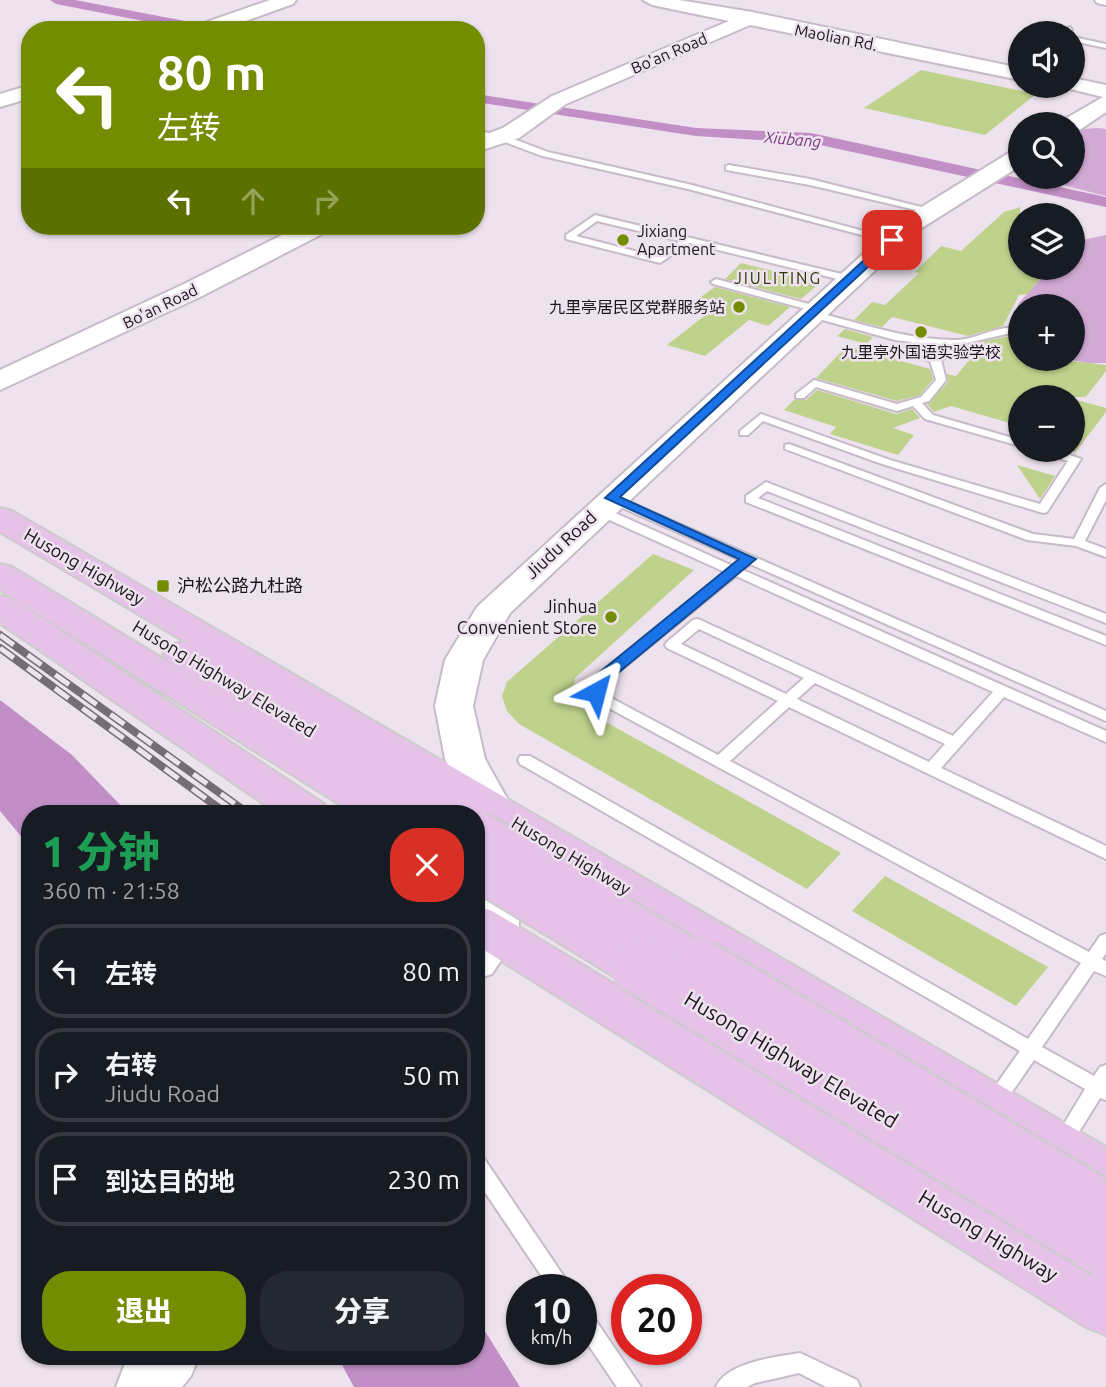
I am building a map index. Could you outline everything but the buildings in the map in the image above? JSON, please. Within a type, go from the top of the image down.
[{"type":"main road","name":"Husong Highway","points":[[0,518],[357,726],[456,805]]},
{"type":"main road","name":"Husong Highway Elevated","points":[[0,545],[110,628],[374,805]]},
{"type":"main road","name":"Husong Highway Elevated","points":[[0,573],[447,805]]},
{"type":"main road","points":[[0,607],[296,805]]},
{"type":"main road","name":"Husong Highway","points":[[485,825],[992,1106],[1106,1174]]},
{"type":"main road","name":"Husong Highway Elevated","points":[[485,826],[1106,1209]]},
{"type":"main road","name":"Husong Highway Elevated","points":[[485,873],[1106,1252]]},
{"type":"main road","name":"Husong Highway","points":[[485,941],[1106,1308]]},
{"type":"street","points":[[227,21],[286,0]]},
{"type":"street","name":"Maolian Rd.","points":[[652,0],[1008,72]]},
{"type":"street","name":"Bo'an Road","points":[[486,134],[510,133],[559,100],[778,5]]},
{"type":"street","points":[[1085,87],[1106,91]]},
{"type":"street","points":[[1088,121],[1106,102]]},
{"type":"street","name":"Jiudu Road","points":[[470,805],[465,759],[454,706],[464,660],[495,607],[815,311],[846,273],[908,226],[1000,169]]},
{"type":"street","name":"Bo'an Road","points":[[0,381],[193,290],[301,235]]},
{"type":"street","points":[[485,842],[501,872],[485,928]]},
{"type":"street","points":[[145,1387],[163,1365]]},
{"type":"lane","points":[[1085,42],[1106,46]]},
{"type":"lane","points":[[486,134],[545,154],[690,187],[892,240]]},
{"type":"lane","points":[[729,168],[810,182],[933,211]]},
{"type":"lane","points":[[687,240],[660,260],[569,237],[595,218],[846,273]]},
{"type":"lane","points":[[721,280],[916,344],[959,343],[1008,331]]},
{"type":"lane","points":[[916,344],[918,355],[934,358],[947,356],[952,350],[947,342]]},
{"type":"lane","points":[[800,396],[814,383],[897,408],[925,399],[941,380],[934,358]]},
{"type":"lane","points":[[915,402],[929,416],[1008,439]]},
{"type":"lane","points":[[744,433],[761,417],[887,462],[1043,509],[1073,462]]},
{"type":"lane","points":[[789,447],[1031,537],[1078,542],[1106,554]]},
{"type":"lane","points":[[1106,619],[766,486],[750,499],[1106,641]]},
{"type":"lane","points":[[1078,542],[1105,492]]},
{"type":"lane","points":[[604,504],[749,559],[1106,716]]},
{"type":"lane","points":[[604,504],[734,571],[1106,737]]},
{"type":"lane","points":[[749,559],[600,680],[596,692],[610,703],[1099,965]]},
{"type":"lane","points":[[955,743],[698,623],[672,645],[1106,853]]},
{"type":"lane","points":[[719,762],[814,677]]},
{"type":"lane","points":[[931,769],[1002,691]]},
{"type":"lane","points":[[525,760],[1031,1050],[1103,1084],[1059,1146]]},
{"type":"lane","points":[[992,1106],[1031,1050],[1099,965],[1106,940]]},
{"type":"lane","points":[[485,1176],[552,1274]]},
{"type":"lane","points":[[597,1339],[630,1387]]},
{"type":"lane","points":[[727,1387],[751,1373],[800,1363],[849,1387]]},
{"type":"shaded area","points":[[1085,129],[1106,129],[1106,196],[1078,189],[1085,189]]},
{"type":"shaded area","points":[[1106,235],[1106,363],[1085,362],[1085,294],[1027,294],[1039,280],[1085,280],[1085,239]]},
{"type":"shaded area","points":[[0,700],[72,755],[120,805],[21,805],[21,836],[0,811]]},
{"type":"shaded area","points":[[485,1331],[520,1387],[354,1387],[342,1365],[485,1365]]},
{"type":"waterway","name":"Xiubang","points":[[56,0],[164,21]]},
{"type":"waterway","name":"Xiubang","points":[[485,99],[696,132],[811,138],[1106,202]]},
{"type":"railway","points":[[0,635],[236,805]]},
{"type":"railway","points":[[0,648],[215,805]]},
{"type":"place","name":"Jixiang Apartment","points":[[623,240]]},
{"type":"place","name":"九里亭居民区党群服务站","points":[[739,307]]},
{"type":"place","name":"九里亭外国语实验学校","points":[[921,332]]},
{"type":"place","name":"沪松公路九杜路","points":[[163,586]]},
{"type":"place","name":"Jinhua Convenient Store","points":[[611,617]]},
{"type":"district","name":"JIULITING","points":[[778,278]]},
{"type":"route","points":[[596,692],[600,680],[749,559],[611,498],[892,240]]}]
